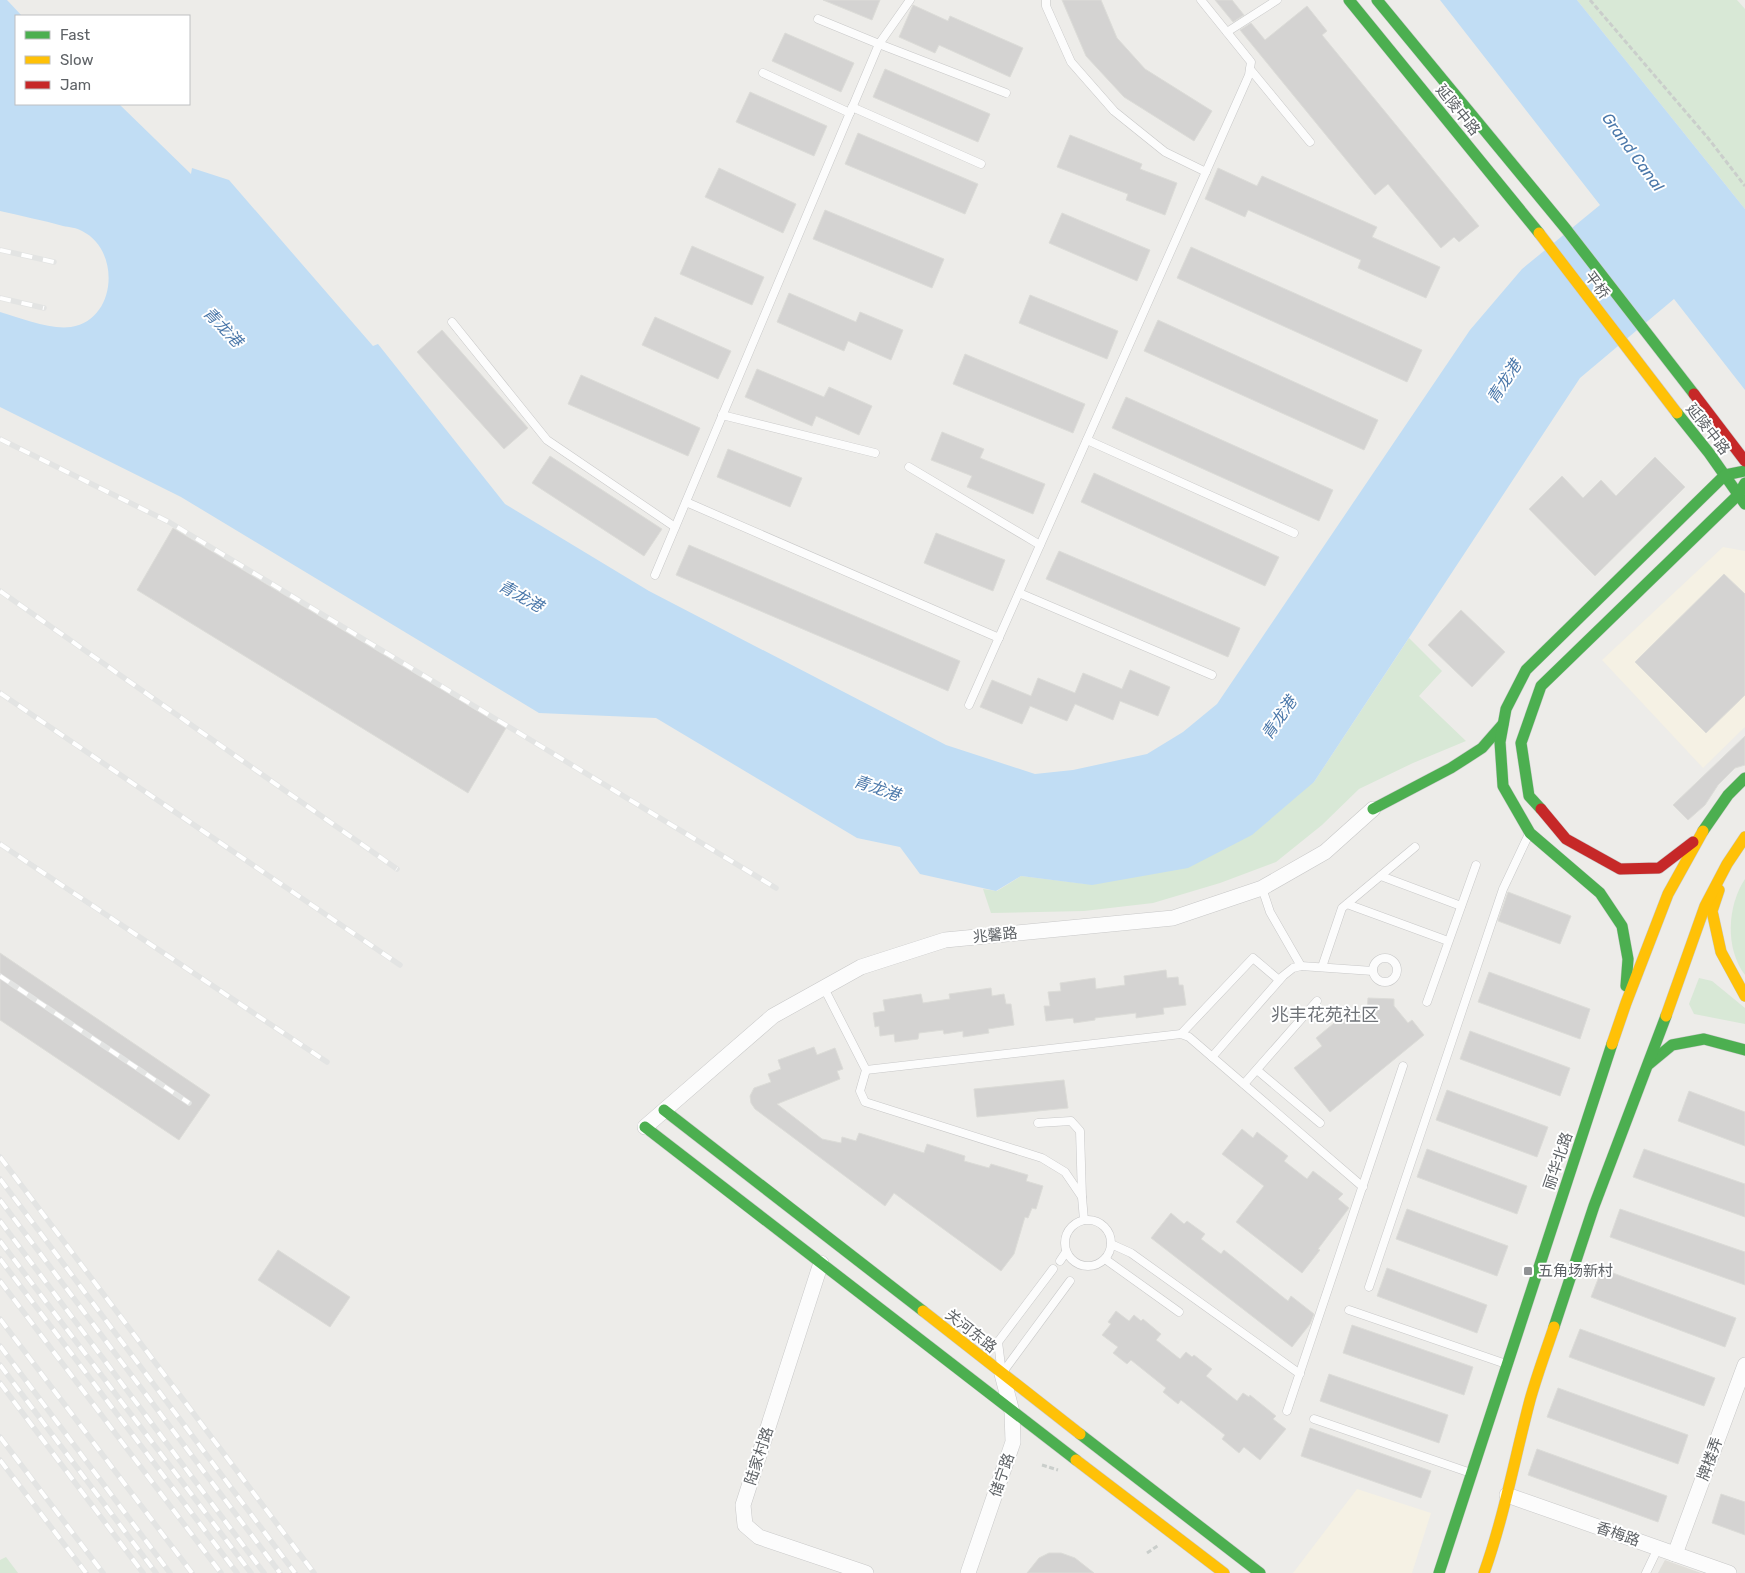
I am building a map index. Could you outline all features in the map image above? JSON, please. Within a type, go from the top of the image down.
[{"type":"main road","name":"延陵中路","points":[[1349,0],[1544,239]]},
{"type":"main road","name":"延陵中路","points":[[1377,0],[1566,229]]},
{"type":"main road","points":[[1539,179],[1566,229]]},
{"type":"main road","name":"平桥","points":[[1566,229],[1644,330]]},
{"type":"main road","name":"平桥","points":[[1544,239],[1627,349]]},
{"type":"main road","name":"延陵中路","points":[[1644,330],[1745,460]]},
{"type":"main road","name":"延陵中路","points":[[1627,349],[1725,475],[1742,500]]},
{"type":"main road","points":[[1626,1003],[1628,959],[1622,926],[1600,893],[1530,833],[1503,786],[1500,742],[1506,708],[1526,670],[1725,475],[1745,471]]},
{"type":"main road","points":[[1698,838],[1659,868],[1620,869],[1566,840],[1529,796],[1522,743],[1541,686],[1742,500],[1745,482]]},
{"type":"main road","points":[[1373,809],[1451,768],[1482,748],[1504,724]]},
{"type":"main road","name":"丽华北路","points":[[1439,1573],[1626,1003],[1668,894],[1698,838],[1728,795],[1745,778]]},
{"type":"main road","points":[[1484,1573],[1507,1495],[1531,1397],[1594,1206],[1649,1064],[1705,906],[1727,864],[1745,837]]},
{"type":"main road","points":[[1727,864],[1712,911],[1721,952],[1745,996]]},
{"type":"main road","points":[[1649,1064],[1672,1045],[1704,1039],[1745,1050]]},
{"type":"main road","name":"关河东路","points":[[664,1110],[1260,1573]]},
{"type":"main road","points":[[645,1127],[1012,1412],[1224,1573]]},
{"type":"street","name":"兆馨路","points":[[645,1127],[773,1016],[861,967],[945,940],[1173,918],[1262,888],[1325,852],[1373,809]]},
{"type":"street","name":"陆家村路","points":[[820,1263],[743,1505],[746,1525],[758,1537],[866,1573]]},
{"type":"street","name":"牌楼弄","points":[[1674,1554],[1745,1364]]},
{"type":"street","name":"储宁路","points":[[968,1573],[1013,1442],[1012,1412],[1002,1374]]},
{"type":"street","name":"香梅路","points":[[1507,1495],[1729,1573]]},
{"type":"lane","points":[[655,574],[879,44],[910,0]]},
{"type":"lane","points":[[1046,0],[1046,6],[1071,62],[1114,111],[1165,152],[1206,172]]},
{"type":"lane","points":[[969,705],[1249,75],[1251,62],[1201,0]]},
{"type":"lane","points":[[1227,32],[1277,0]]},
{"type":"lane","points":[[818,19],[1006,93]]},
{"type":"lane","points":[[1250,69],[1310,142]]},
{"type":"lane","points":[[763,73],[981,164]]},
{"type":"lane","points":[[452,322],[547,440],[676,527]]},
{"type":"lane","points":[[722,415],[875,453]]},
{"type":"lane","points":[[1087,440],[1294,533]]},
{"type":"lane","points":[[909,467],[1040,545]]},
{"type":"lane","points":[[686,502],[999,638]]},
{"type":"lane","points":[[1019,593],[1212,675]]},
{"type":"lane","points":[[1369,1287],[1503,889],[1530,833]]},
{"type":"lane","points":[[1322,968],[1342,908],[1415,847]]},
{"type":"lane","points":[[1427,1002],[1476,865]]},
{"type":"lane","points":[[1381,876],[1461,906]]},
{"type":"lane","points":[[1262,888],[1270,912],[1301,966]]},
{"type":"lane","points":[[1347,904],[1448,942]]},
{"type":"lane","points":[[1181,1034],[1252,958],[1279,980]]},
{"type":"lane","points":[[1212,1057],[1279,980],[1293,968],[1301,966],[1373,971]]},
{"type":"lane","points":[[824,988],[866,1070],[860,1092],[865,1102],[1042,1158],[1065,1172],[1082,1197]]},
{"type":"lane","points":[[1244,1084],[1317,1001]]},
{"type":"lane","points":[[866,1070],[1181,1034],[1189,1037],[1362,1187]]},
{"type":"lane","points":[[1287,1412],[1402,1066]]},
{"type":"lane","points":[[1257,1070],[1320,1123]]},
{"type":"lane","points":[[1038,1123],[1071,1121],[1080,1131],[1084,1220]]},
{"type":"lane","points":[[1076,1273],[1087,1266],[1099,1264],[1110,1252],[1110,1236],[1100,1223],[1093,1220],[1077,1222],[1067,1231],[1064,1238],[1066,1252],[1075,1263],[1087,1266]]},
{"type":"lane","points":[[1111,1244],[1131,1253],[1300,1374]]},
{"type":"lane","points":[[1060,1260],[1066,1252]]},
{"type":"lane","points":[[1105,1259],[1179,1312]]},
{"type":"lane","points":[[1002,1374],[998,1342],[1053,1269]]},
{"type":"lane","points":[[1002,1374],[1070,1281]]},
{"type":"lane","points":[[1350,1310],[1507,1365]]},
{"type":"lane","points":[[1314,1418],[1472,1473]]},
{"type":"lane","points":[[1646,1573],[1658,1548]]},
{"type":"path","points":[[1590,0],[1708,138],[1745,186]]},
{"type":"shaded area","points":[[1723,547],[1745,551],[1745,727],[1703,768],[1602,660]]},
{"type":"shaded area","points":[[1357,1489],[1431,1513],[1412,1573],[1293,1573]]},
{"type":"shaded area","points":[[1665,1560],[1701,1573],[1658,1573]]},
{"type":"green space","points":[[1577,0],[1737,0],[1745,9],[1745,209]]},
{"type":"green space","points":[[1409,638],[1442,671],[1419,696],[1466,741],[1413,763],[1359,789],[1322,825],[1276,862],[1220,883],[1153,903],[1084,911],[991,913],[983,889],[997,891],[1021,876],[1087,884],[1314,782]]},
{"type":"green space","points":[[1745,879],[1745,975],[1734,953],[1731,927],[1735,902]]},
{"type":"green space","points":[[1699,978],[1712,981],[1745,1008],[1745,1024],[1694,1014],[1689,1004]]},
{"type":"green space","points":[[6,1557],[18,1573],[0,1573],[0,1560]]},
{"type":"water","points":[[0,0],[7,0],[21,15],[15,15],[15,105],[120,105],[191,174],[192,168],[229,180],[373,346],[378,344],[505,504],[649,591],[946,745],[1035,774],[1073,770],[1147,754],[1183,732],[1217,704],[1470,330],[1522,269],[1600,205],[1440,0],[1577,0],[1745,209],[1745,390],[1674,299],[1580,378],[1314,782],[1252,835],[1188,868],[1092,885],[1021,876],[996,891],[920,874],[900,847],[857,838],[656,718],[539,713],[181,497],[0,407],[0,312],[54,327],[71,327],[86,322],[98,312],[105,299],[108,284],[108,268],[103,253],[95,240],[82,231],[0,211]]},
{"type":"building","points":[[823,0],[880,0],[872,20]]},
{"type":"building","points":[[1062,0],[1101,0],[1117,38],[1145,69],[1212,111],[1194,141],[1124,97],[1086,56]]},
{"type":"building","points":[[1215,0],[1232,0],[1244,15],[1233,22]]},
{"type":"building","points":[[913,5],[948,21],[950,16],[1023,48],[1010,77],[939,45],[935,53],[899,37]]},
{"type":"building","points":[[1307,6],[1327,31],[1322,35],[1479,226],[1459,242],[1454,237],[1441,248],[1388,184],[1375,195],[1240,30],[1251,23],[1265,40]]},
{"type":"building","points":[[785,33],[854,63],[841,92],[772,61]]},
{"type":"building","points":[[885,69],[990,114],[978,142],[873,97]]},
{"type":"building","points":[[750,92],[827,126],[814,156],[736,122]]},
{"type":"building","points":[[858,133],[978,184],[965,214],[845,164]]},
{"type":"building","points":[[1070,135],[1142,164],[1140,169],[1177,183],[1165,215],[1126,200],[1128,194],[1057,167]]},
{"type":"building","points":[[719,168],[796,204],[783,233],[705,197]]},
{"type":"building","points":[[1218,168],[1257,186],[1262,176],[1377,227],[1372,237],[1440,267],[1426,298],[1358,268],[1361,260],[1248,210],[1245,217],[1205,199]]},
{"type":"building","points":[[825,210],[944,259],[932,288],[813,239]]},
{"type":"building","points":[[1062,213],[1150,250],[1137,281],[1049,243]]},
{"type":"building","points":[[692,246],[764,277],[752,305],[680,274]]},
{"type":"building","points":[[1191,247],[1422,350],[1407,382],[1177,278]]},
{"type":"building","points":[[789,293],[856,322],[860,312],[903,330],[891,360],[848,341],[844,351],[777,322]]},
{"type":"building","points":[[1030,295],[1118,331],[1107,359],[1019,323]]},
{"type":"building","points":[[655,317],[731,351],[718,379],[642,345]]},
{"type":"building","points":[[1158,320],[1378,420],[1364,450],[1144,351]]},
{"type":"building","points":[[442,330],[528,428],[504,449],[417,352]]},
{"type":"building","points":[[965,354],[1085,404],[1073,433],[953,384]]},
{"type":"building","points":[[757,369],[824,397],[829,387],[872,406],[859,435],[816,416],[812,426],[745,397]]},
{"type":"building","points":[[581,375],[700,428],[688,456],[568,404]]},
{"type":"building","points":[[1126,397],[1333,490],[1319,521],[1112,428]]},
{"type":"building","points":[[942,432],[984,449],[980,458],[1045,484],[1033,514],[967,487],[972,476],[931,460]]},
{"type":"building","points":[[728,449],[802,478],[790,507],[717,477]]},
{"type":"building","points":[[550,456],[662,529],[644,556],[532,483]]},
{"type":"building","points":[[1655,457],[1685,487],[1595,576],[1529,509],[1562,476],[1583,498],[1601,480],[1616,496]]},
{"type":"building","points":[[1094,473],[1279,557],[1265,586],[1081,502]]},
{"type":"building","points":[[173,528],[506,728],[468,793],[137,590]]},
{"type":"building","points":[[936,533],[1005,560],[993,591],[924,563]]},
{"type":"building","points":[[689,545],[960,661],[948,691],[676,575]]},
{"type":"building","points":[[1059,551],[1240,628],[1228,657],[1046,579]]},
{"type":"building","points":[[1724,574],[1745,594],[1745,695],[1706,733],[1635,662]]},
{"type":"building","points":[[1461,610],[1505,652],[1472,687],[1428,645]]},
{"type":"building","points":[[1130,670],[1170,687],[1158,716],[1120,701],[1113,720],[1075,704],[1067,721],[1030,706],[1022,724],[980,707],[992,680],[1031,696],[1038,678],[1075,693],[1083,673],[1122,689]]},
{"type":"building","points":[[1745,736],[1745,765],[1735,768],[1718,785],[1705,805],[1688,820],[1673,805]]},
{"type":"building","points":[[1508,892],[1571,916],[1560,944],[1498,921]]},
{"type":"building","points":[[0,953],[210,1095],[179,1140],[0,1020]]},
{"type":"building","points":[[1166,970],[1167,978],[1178,977],[1179,985],[1183,985],[1186,1005],[1163,1008],[1164,1014],[1136,1018],[1136,1013],[1095,1018],[1095,1020],[1074,1023],[1073,1018],[1046,1021],[1044,1006],[1050,1006],[1048,992],[1061,991],[1060,983],[1095,978],[1096,989],[1125,985],[1124,976]]},
{"type":"building","points":[[1489,972],[1590,1009],[1580,1039],[1478,1002]]},
{"type":"building","points":[[991,988],[992,996],[1004,994],[1006,1004],[1011,1004],[1014,1025],[988,1029],[989,1033],[963,1037],[963,1031],[944,1034],[943,1030],[919,1033],[918,1039],[895,1042],[894,1034],[880,1036],[879,1026],[875,1027],[873,1013],[885,1011],[883,1000],[921,994],[923,1003],[950,999],[949,994]]},
{"type":"building","points":[[1368,998],[1394,999],[1394,1006],[1408,1023],[1412,1020],[1424,1035],[1330,1112],[1294,1068],[1322,1046],[1316,1038],[1345,1014],[1352,1023],[1361,1009],[1367,1010]]},
{"type":"building","points":[[1470,1031],[1570,1068],[1560,1096],[1460,1059]]},
{"type":"building","points":[[814,1047],[817,1055],[835,1048],[843,1069],[837,1071],[840,1079],[777,1104],[822,1139],[841,1143],[842,1137],[856,1141],[859,1133],[924,1153],[927,1144],[965,1156],[964,1161],[989,1168],[991,1164],[1028,1175],[1026,1181],[1043,1186],[1036,1209],[1032,1208],[1028,1218],[1025,1217],[1014,1254],[1001,1271],[894,1193],[885,1206],[755,1109],[751,1103],[750,1096],[754,1088],[771,1082],[768,1074],[781,1069],[778,1060]]},
{"type":"building","points":[[1064,1080],[1068,1108],[977,1117],[974,1089]]},
{"type":"building","points":[[1447,1090],[1548,1127],[1537,1157],[1436,1120]]},
{"type":"building","points":[[1689,1091],[1745,1112],[1745,1146],[1678,1121]]},
{"type":"building","points":[[1242,1129],[1253,1138],[1257,1132],[1288,1156],[1284,1161],[1307,1179],[1313,1171],[1343,1194],[1338,1199],[1349,1208],[1302,1273],[1236,1222],[1264,1186],[1222,1154]]},
{"type":"building","points":[[1427,1149],[1527,1186],[1517,1214],[1417,1177]]},
{"type":"building","points":[[1644,1149],[1745,1184],[1745,1217],[1633,1177]]},
{"type":"building","points":[[1407,1209],[1508,1246],[1497,1276],[1396,1239]]},
{"type":"building","points":[[1620,1209],[1745,1252],[1745,1285],[1610,1237]]},
{"type":"building","points":[[1171,1213],[1184,1224],[1187,1221],[1205,1234],[1201,1239],[1221,1254],[1224,1250],[1288,1301],[1291,1296],[1314,1314],[1310,1324],[1292,1347],[1151,1238]]},
{"type":"building","points":[[278,1250],[350,1297],[330,1327],[258,1280]]},
{"type":"building","points":[[1387,1268],[1487,1305],[1477,1333],[1377,1296]]},
{"type":"building","points":[[1602,1269],[1736,1318],[1725,1347],[1591,1297]]},
{"type":"building","points":[[1116,1311],[1129,1321],[1134,1315],[1141,1321],[1143,1319],[1161,1334],[1156,1340],[1180,1359],[1186,1352],[1192,1357],[1194,1355],[1212,1369],[1206,1376],[1237,1401],[1243,1393],[1249,1397],[1250,1395],[1276,1416],[1273,1419],[1286,1429],[1260,1460],[1244,1447],[1239,1453],[1222,1439],[1225,1435],[1181,1400],[1178,1404],[1163,1392],[1166,1388],[1131,1360],[1127,1364],[1113,1353],[1118,1347],[1102,1335],[1111,1324],[1108,1322]]},
{"type":"building","points":[[1352,1325],[1473,1367],[1464,1395],[1343,1353]]},
{"type":"building","points":[[1580,1329],[1715,1378],[1704,1406],[1569,1357]]},
{"type":"building","points":[[1329,1374],[1448,1415],[1439,1443],[1320,1401]]},
{"type":"building","points":[[1558,1388],[1688,1435],[1678,1464],[1547,1417]]},
{"type":"building","points":[[1310,1428],[1431,1471],[1421,1498],[1301,1456]]},
{"type":"building","points":[[1537,1449],[1667,1496],[1658,1522],[1528,1475]]},
{"type":"building","points":[[1721,1494],[1745,1502],[1745,1535],[1712,1523]]},
{"type":"building","points":[[1049,1553],[1061,1553],[1075,1558],[1094,1573],[1027,1573],[1039,1558]]},
{"type":"railway","points":[[0,250],[54,262]]},
{"type":"railway","points":[[0,298],[44,308]]},
{"type":"railway","points":[[0,439],[169,522],[776,888]]},
{"type":"railway","points":[[0,591],[397,869]]},
{"type":"railway","points":[[0,693],[400,965]]},
{"type":"railway","points":[[0,844],[327,1062]]},
{"type":"railway","points":[[0,976],[189,1103]]},
{"type":"railway","points":[[0,1157],[314,1573]]},
{"type":"railway","points":[[0,1179],[295,1573]]},
{"type":"railway","points":[[0,1200],[280,1573]]},
{"type":"railway","points":[[0,1221],[264,1573]]},
{"type":"railway","points":[[0,1241],[251,1573]]},
{"type":"railway","points":[[0,1259],[237,1573]]},
{"type":"railway","points":[[0,1281],[221,1573]]},
{"type":"railway","points":[[0,1319],[192,1573]]},
{"type":"railway","points":[[0,1346],[170,1573]]},
{"type":"railway","points":[[0,1365],[156,1573]]},
{"type":"railway","points":[[0,1383],[143,1573]]},
{"type":"railway","points":[[0,1437],[103,1573]]},
{"type":"railway","points":[[0,1460],[86,1573]]},
{"type":"traffic: fast","points":[[1349,0],[1539,233]]},
{"type":"traffic: fast","points":[[1377,0],[1566,229],[1694,394]]},
{"type":"traffic: fast","points":[[1677,413],[1709,453],[1745,504]]},
{"type":"traffic: fast","points":[[1626,986],[1628,959],[1622,926],[1600,893],[1530,833],[1503,786],[1500,742],[1506,709],[1526,670],[1725,475],[1745,471]]},
{"type":"traffic: fast","points":[[1541,809],[1529,796],[1521,743],[1541,686],[1738,495],[1745,483]]},
{"type":"traffic: fast","points":[[1373,809],[1451,768],[1482,748],[1503,724]]},
{"type":"traffic: fast","points":[[1703,831],[1728,795],[1745,778]]},
{"type":"traffic: fast","points":[[1554,1327],[1594,1206],[1666,1016]]},
{"type":"traffic: fast","points":[[1649,1064],[1672,1045],[1704,1039],[1745,1050]]},
{"type":"traffic: fast","points":[[1439,1573],[1612,1044]]},
{"type":"traffic: fast","points":[[664,1110],[923,1311]]},
{"type":"traffic: fast","points":[[645,1127],[1076,1460]]},
{"type":"traffic: fast","points":[[1080,1434],[1260,1573]]},
{"type":"traffic: slow","points":[[1539,233],[1677,413]]},
{"type":"traffic: slow","points":[[1612,1044],[1668,894],[1703,831]]},
{"type":"traffic: slow","points":[[1666,1016],[1705,906],[1727,864],[1745,837]]},
{"type":"traffic: slow","points":[[1719,890],[1712,911],[1721,952],[1745,996]]},
{"type":"traffic: slow","points":[[923,1311],[1080,1434]]},
{"type":"traffic: slow","points":[[1484,1573],[1503,1509],[1530,1400],[1554,1327]]},
{"type":"traffic: slow","points":[[1076,1460],[1224,1573]]},
{"type":"traffic: jam","points":[[1694,394],[1745,461]]},
{"type":"traffic: jam","points":[[1541,809],[1566,839],[1620,869],[1659,868],[1693,842]]},
{"type":"place","name":"五角场新村","points":[[1528,1271]]},
{"type":"district","name":"兆丰花苑社区","points":[[1325,1015]]},
{"type":"water label","name":"Grand Canal","points":[[1633,152]]},
{"type":"water label","name":"青龙港","points":[[223,327]]},
{"type":"water label","name":"青龙港","points":[[1504,382]]},
{"type":"water label","name":"青龙港","points":[[521,596]]},
{"type":"water label","name":"青龙港","points":[[1279,718]]},
{"type":"water label","name":"青龙港","points":[[877,788]]}]
